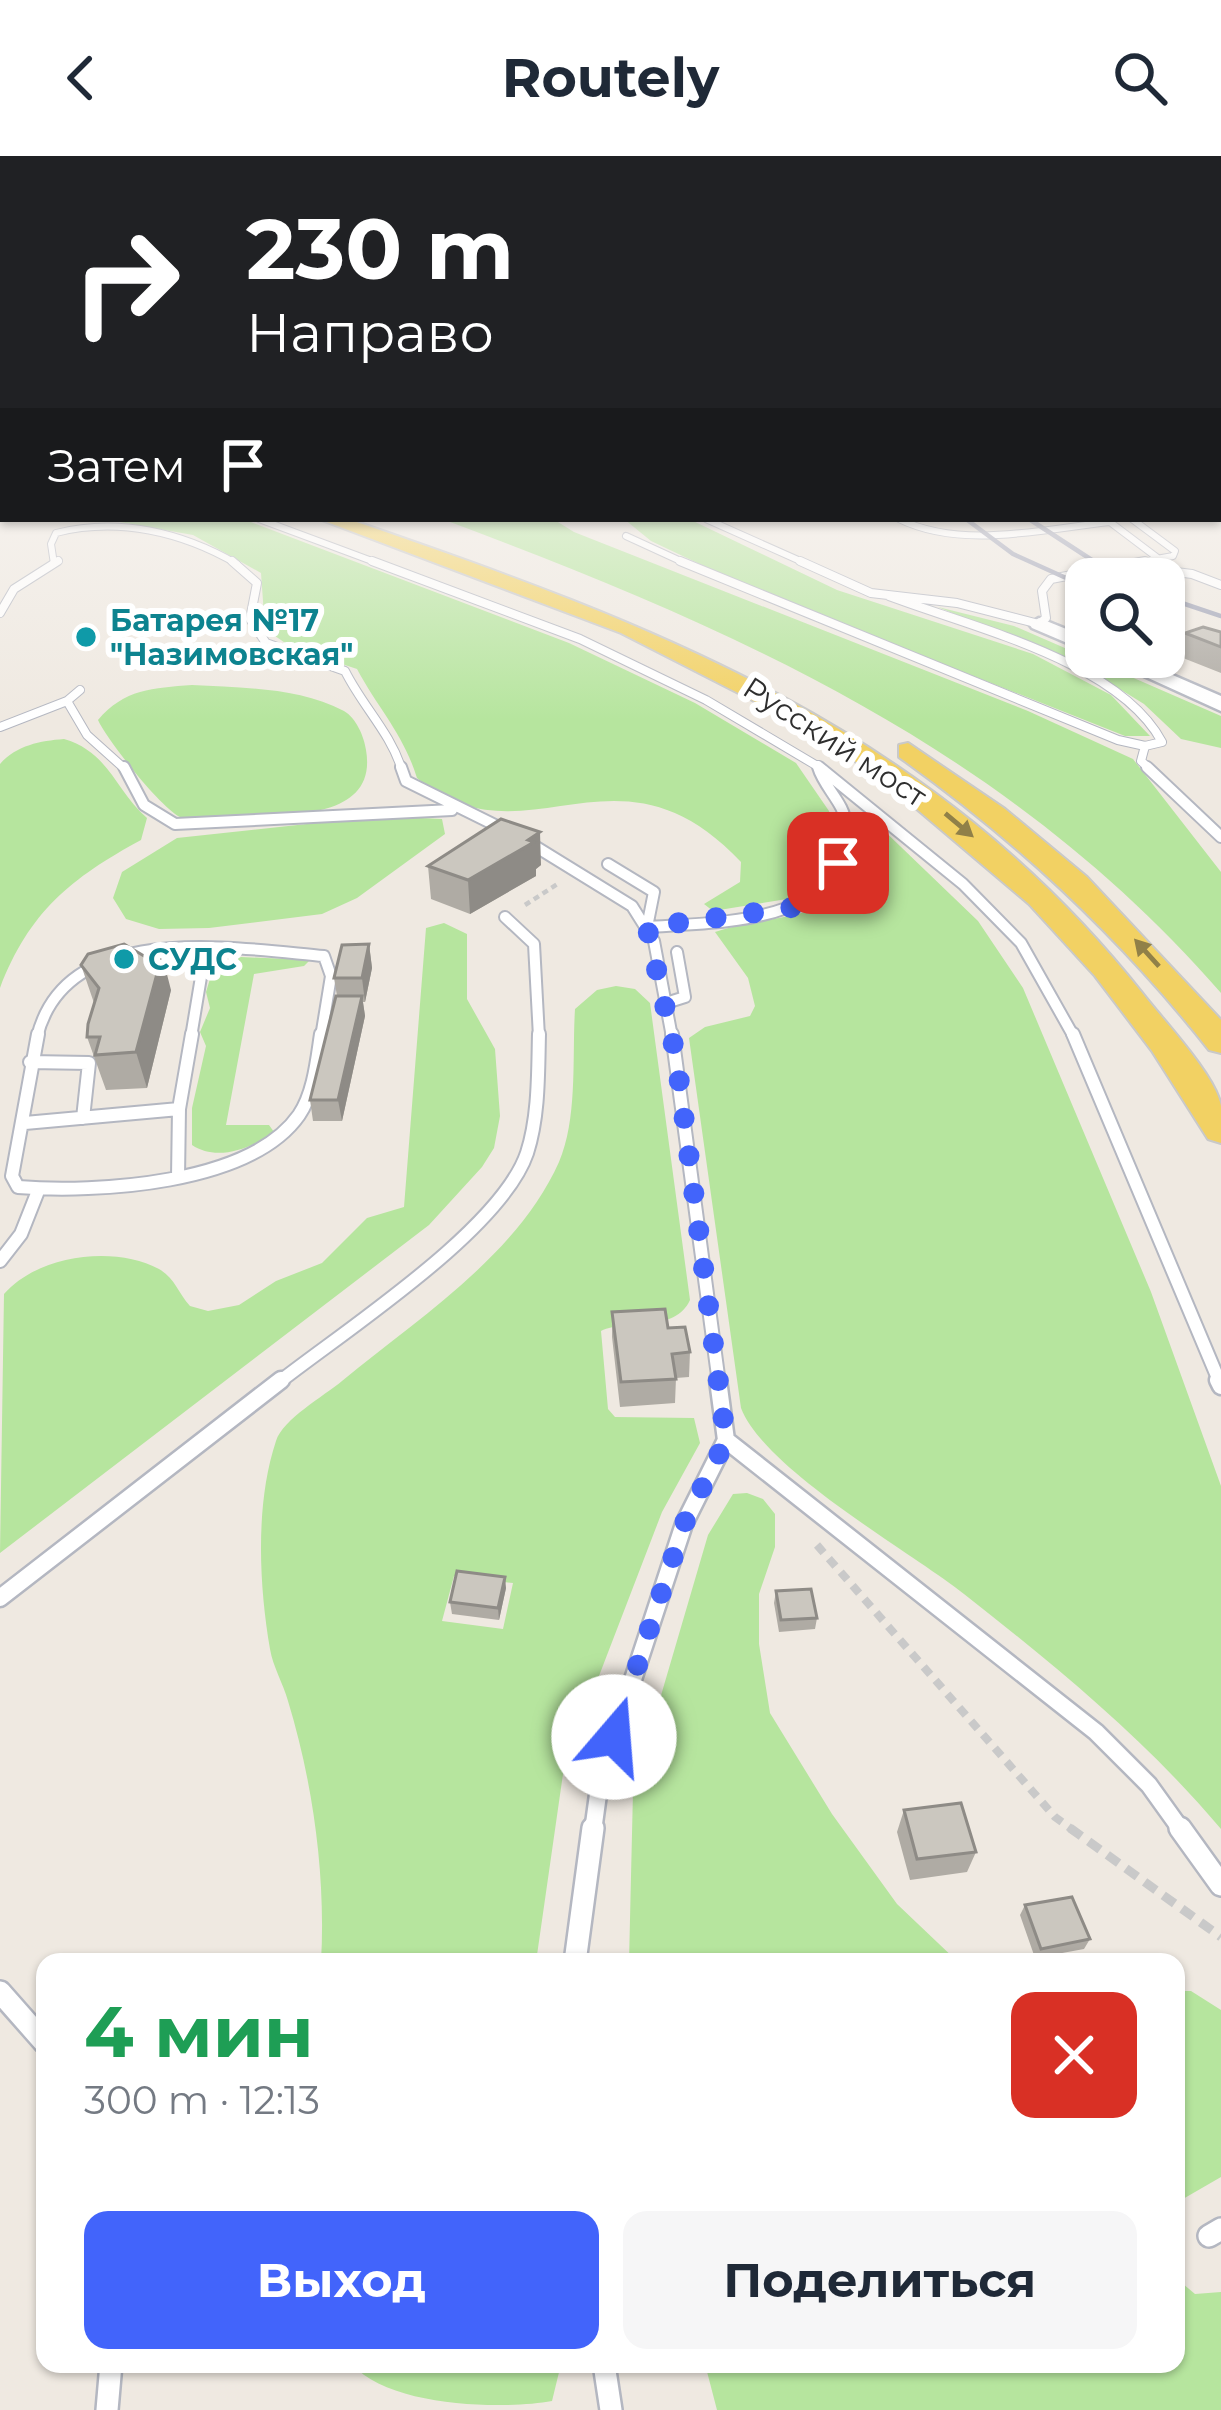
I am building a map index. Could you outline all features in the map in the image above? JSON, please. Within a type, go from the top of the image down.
[{"type":"main road","name":"Русский мост","points":[[337,522],[630,628],[774,698],[880,764],[1025,881],[1094,954],[1182,1065],[1221,1132]]},
{"type":"main road","name":"Русский мост","points":[[376,522],[656,619],[861,721],[980,801],[1068,873],[1142,946],[1221,1043]]},
{"type":"street","points":[[1039,624],[1065,636]]},
{"type":"street","points":[[1161,678],[1221,704]]},
{"type":"lane","points":[[267,522],[580,639],[706,700],[818,765],[946,868],[999,917],[1030,958],[1079,1045],[1221,1386]]},
{"type":"lane","points":[[626,536],[958,679],[1145,746],[1162,742],[1160,731],[1105,684],[1040,652],[844,584],[712,522]]},
{"type":"lane","points":[[906,522],[928,532],[1069,522]]},
{"type":"lane","points":[[1109,522],[1158,558]]},
{"type":"lane","points":[[1136,522],[1175,551],[1161,558]]},
{"type":"lane","points":[[1000,524],[1027,528]]},
{"type":"lane","points":[[0,613],[14,589],[58,562],[51,544],[56,533],[81,526],[182,537],[252,574],[256,583],[250,619],[266,644],[345,670],[365,711],[392,738],[406,782],[578,871],[632,906],[647,927],[666,1003],[726,1440],[684,1524],[600,1780],[576,1953]]},
{"type":"lane","points":[[1185,575],[1221,585]]},
{"type":"lane","points":[[889,596],[957,603],[1039,624],[1046,618],[1042,591],[1051,579],[1065,576]]},
{"type":"lane","points":[[1185,637],[1221,651]]},
{"type":"lane","points":[[1,725],[67,701],[80,689]]},
{"type":"lane","points":[[67,701],[87,735],[123,765],[144,805],[175,824],[458,810]]},
{"type":"lane","points":[[1145,746],[1141,761],[1150,775],[1221,837]]},
{"type":"lane","points":[[647,927],[762,915],[816,897],[838,863],[847,826],[818,765]]},
{"type":"lane","points":[[608,864],[653,892],[655,908],[647,927]]},
{"type":"lane","points":[[0,1598],[455,1245],[512,1179],[526,1157],[535,1117],[537,981],[536,947],[527,932],[505,917]]},
{"type":"lane","points":[[312,952],[324,956],[331,976],[302,1110],[288,1130],[257,1149],[143,1186],[18,1187],[12,1176],[25,1123],[30,1062],[54,990],[71,972],[118,956],[205,953],[312,952]]},
{"type":"lane","points":[[666,1003],[685,997],[676,952]]},
{"type":"lane","points":[[178,1177],[179,1109],[205,953]]},
{"type":"lane","points":[[30,1062],[89,1063],[82,1118]]},
{"type":"lane","points":[[25,1123],[179,1109]]},
{"type":"lane","points":[[0,1262],[21,1234],[38,1190]]},
{"type":"lane","points":[[726,1440],[1096,1732],[1150,1785],[1221,1885]]},
{"type":"lane","points":[[0,1992],[36,2033]]},
{"type":"lane","points":[[107,2410],[110,2373]]},
{"type":"lane","points":[[605,2373],[610,2410]]},
{"type":"path","points":[[505,917],[578,871]]},
{"type":"path","points":[[801,1497],[806,1523],[834,1570],[1055,1817],[1221,1937]]},
{"type":"green space","points":[[120,522],[251,522],[569,643],[695,703],[796,763],[829,811],[833,825],[824,860],[802,892],[787,899],[713,911],[704,904],[740,882],[741,862],[696,824],[653,806],[612,801],[496,811],[457,802],[417,778],[398,735],[357,669],[291,647],[265,629],[261,573],[193,535]]},
{"type":"green space","points":[[450,522],[558,522],[1028,711],[1133,759],[1221,872],[1221,993],[1139,907],[1052,832],[960,765],[762,653]]},
{"type":"green space","points":[[628,522],[695,522],[837,590],[1033,654],[1065,671],[1065,678],[1079,678],[1111,695],[1150,736],[1125,736],[746,586],[651,541]]},
{"type":"green space","points":[[938,607],[1014,626],[1065,648],[1065,661]]},
{"type":"green space","points":[[1102,678],[1134,678],[1221,716],[1221,748],[1181,739],[1144,704]]},
{"type":"green space","points":[[192,685],[289,693],[344,711],[359,728],[366,750],[366,773],[359,789],[345,801],[306,813],[211,822],[180,817],[135,772],[98,720],[129,696]]},
{"type":"green space","points":[[64,739],[102,762],[147,818],[141,840],[73,883],[39,918],[0,988],[0,764],[29,745]]},
{"type":"green space","points":[[380,816],[442,819],[445,834],[357,898],[322,914],[159,929],[126,919],[113,898],[122,872],[177,838]]},
{"type":"green space","points":[[874,821],[978,921],[1023,988],[1151,1292],[1221,1486],[1221,1829],[1099,1705],[964,1594],[807,1482],[755,1432],[741,1408],[689,1038],[705,1027],[750,1016],[755,1006],[748,978],[715,932],[792,915],[837,897],[853,880],[861,856],[862,822]]},
{"type":"green space","points":[[444,923],[467,934],[467,999],[495,1049],[500,1116],[494,1148],[482,1167],[429,1225],[0,1553],[4,1294],[36,1270],[56,1263],[121,1257],[159,1269],[190,1306],[208,1311],[239,1305],[276,1281],[322,1263],[367,1218],[404,1207],[426,928]]},
{"type":"green space","points":[[241,957],[310,960],[304,966],[254,974],[226,1125],[269,1125],[274,1132],[245,1148],[212,1152],[192,1145],[192,1108],[206,1046],[200,1032],[210,1008],[206,992],[213,969]]},
{"type":"green space","points":[[616,986],[635,989],[650,1003],[690,1300],[663,1321],[601,1331],[608,1409],[615,1417],[694,1418],[700,1443],[662,1512],[564,1767],[537,1953],[321,1953],[319,1863],[311,1797],[297,1732],[271,1656],[263,1598],[262,1518],[269,1465],[280,1433],[295,1416],[463,1283],[541,1196],[559,1162],[569,1126],[575,1009],[597,990]],"holes":[[[454,1576],[513,1583],[503,1629],[442,1621]]]},
{"type":"green space","points":[[733,1494],[763,1499],[775,1514],[775,1547],[759,1594],[759,1644],[770,1713],[832,1814],[897,1904],[949,1953],[629,1953],[633,1791],[708,1535]]},
{"type":"green space","points":[[1185,1991],[1221,2010],[1221,2177],[1185,2198]]},
{"type":"green space","points":[[1185,2286],[1195,2294],[1221,2292],[1221,2410],[717,2410],[707,2373],[1185,2373]]},
{"type":"green space","points":[[363,2373],[559,2373],[552,2401],[505,2405],[418,2397]]},
{"type":"building","points":[[1203,627],[1221,632],[1221,647],[1185,633]]},
{"type":"building","points":[[501,819],[540,832],[528,840],[534,842],[468,880],[428,866]]},
{"type":"building","points":[[124,944],[144,956],[162,955],[136,1052],[95,1055],[100,1037],[87,1037],[99,988],[81,965],[88,954]]},
{"type":"building","points":[[369,944],[362,978],[334,978],[342,945]]},
{"type":"building","points":[[336,996],[362,996],[338,1100],[310,1100]]},
{"type":"building","points":[[665,1309],[668,1328],[685,1327],[690,1352],[672,1354],[676,1379],[621,1382],[612,1312]]},
{"type":"building","points":[[457,1571],[505,1577],[498,1608],[450,1602]]},
{"type":"building","points":[[811,1589],[817,1618],[781,1620],[776,1591]]},
{"type":"building","points":[[961,1803],[976,1852],[917,1859],[904,1810]]},
{"type":"building","points":[[1072,1897],[1090,1939],[1041,1949],[1025,1905]]},
{"type":"railway","points":[[970,522],[1013,554],[1065,578]]},
{"type":"railway","points":[[1034,522],[1089,558]]},
{"type":"railway","points":[[1185,604],[1221,616]]},
{"type":"place","name":"Батарея №17 \"Назимовская\"","points":[[86,637]]},
{"type":"place","name":"СУДС","points":[[124,959]]},
{"type":"route","points":[[614,1737],[684,1524],[726,1440],[676,1056],[654,941],[647,927],[744,918],[796,907],[816,897],[838,863]]}]
